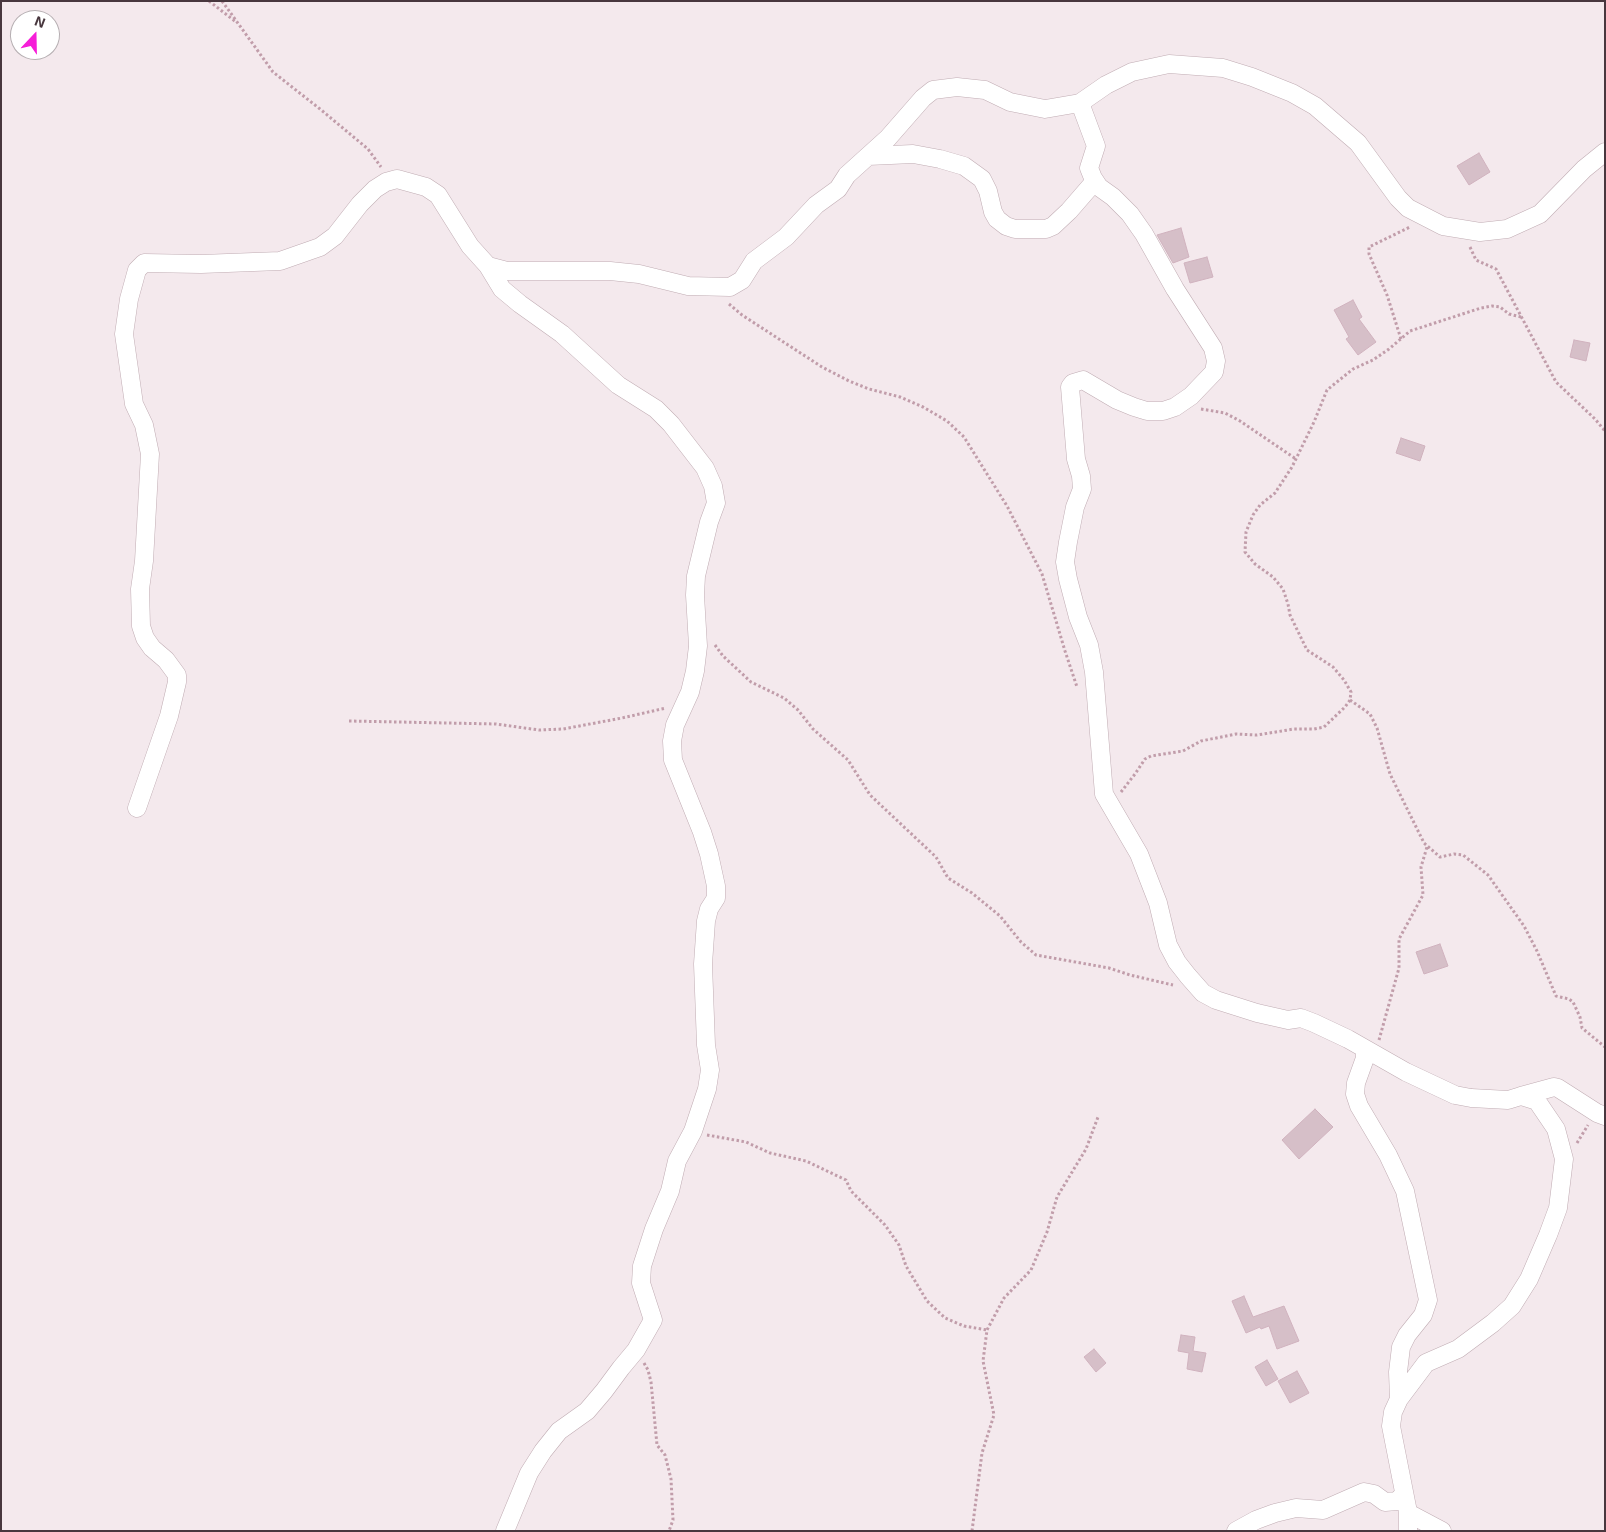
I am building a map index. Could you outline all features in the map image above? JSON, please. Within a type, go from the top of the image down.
[{"type":"street","points":[[488,266],[516,271],[610,271],[639,274],[688,286],[730,287],[742,280],[754,262],[786,237],[816,205],[838,189],[847,175],[888,138],[923,98],[933,90],[958,87],[985,90],[1010,102],[1046,109],[1080,103],[1106,85],[1132,72],[1169,64],[1222,68],[1252,77],[1292,93],[1322,111],[1358,142],[1398,198],[1408,208],[1443,226],[1480,232],[1507,229],[1540,214],[1584,169],[1605,152]]},
{"type":"street","points":[[1080,103],[1096,146],[1089,168],[1095,181],[1099,187],[1113,197],[1130,214],[1144,234],[1175,289],[1214,348],[1216,361],[1214,372],[1191,396],[1175,407],[1163,411],[1147,411],[1134,407],[1083,380],[1073,383],[1070,387],[1076,459],[1081,476],[1082,489],[1075,507],[1065,562],[1078,617],[1089,645],[1094,672],[1104,794],[1139,854],[1158,903],[1172,954],[1203,993],[1216,1000],[1257,1013],[1288,1020],[1301,1018],[1348,1039],[1406,1072],[1455,1095],[1508,1100],[1551,1087],[1558,1088],[1601,1114]]},
{"type":"street","points":[[868,156],[913,154],[964,166],[982,179],[988,190],[993,212],[997,219],[1006,226],[1015,229],[1046,229],[1053,226],[1095,181]]},
{"type":"street","points":[[136,808],[169,716],[178,682],[177,675],[171,666],[152,648],[145,638],[141,626],[140,589],[144,561],[150,454],[144,426],[134,404],[124,334],[129,299],[137,270],[144,263],[155,262],[200,264],[280,261],[320,247],[335,236],[360,204],[386,182],[397,179],[426,187],[438,195],[470,246],[488,266],[502,289],[562,334],[618,385],[656,409],[671,424],[706,468],[713,486],[716,503],[696,576],[695,595],[698,646],[695,671],[690,692],[675,725],[672,740],[673,760],[709,854],[716,892],[716,898],[708,909],[703,964],[706,1045],[710,1070],[707,1089],[688,1142],[677,1161],[670,1191],[642,1266],[641,1283],[653,1320],[636,1350],[604,1392],[587,1411],[559,1431],[543,1451],[529,1473],[505,1531]]},
{"type":"street","points":[[1371,1052],[1365,1058],[1356,1083],[1355,1094],[1359,1106],[1388,1155],[1406,1192],[1428,1300],[1422,1315],[1407,1335],[1401,1347],[1398,1372],[1399,1399]]},
{"type":"street","points":[[1408,1531],[1408,1513],[1391,1426],[1393,1412],[1399,1399],[1426,1363],[1458,1349],[1512,1306],[1529,1280],[1558,1208],[1564,1159],[1556,1129],[1537,1101],[1521,1096]]},
{"type":"street","points":[[1238,1530],[1256,1520],[1296,1508],[1323,1510],[1364,1492],[1374,1494],[1385,1502],[1397,1501],[1403,1495]]},
{"type":"street","points":[[1408,1513],[1442,1531]]},
{"type":"path","points":[[209,1],[240,25]]},
{"type":"path","points":[[222,1],[273,72],[320,108],[368,150],[380,164],[386,182]]},
{"type":"path","points":[[1401,339],[1369,247],[1427,219]]},
{"type":"path","points":[[1463,230],[1476,260],[1496,269],[1556,382],[1605,431]]},
{"type":"path","points":[[710,287],[742,315],[822,367],[869,390],[900,397],[923,407],[946,421],[964,436],[1008,506],[1042,574],[1078,689]]},
{"type":"path","points":[[1110,803],[1135,774],[1144,759],[1151,756],[1182,751],[1201,741],[1236,734],[1257,735],[1294,729],[1314,730],[1324,726],[1345,707],[1350,700],[1351,692],[1344,680],[1333,667],[1307,650],[1290,615],[1283,589],[1273,577],[1255,564],[1245,552],[1246,532],[1253,515],[1260,505],[1275,492],[1296,458],[1327,390],[1353,369],[1372,360],[1410,331],[1481,308],[1500,307],[1508,314],[1521,318]]},
{"type":"path","points":[[1195,410],[1203,409],[1225,414],[1240,421],[1296,458]]},
{"type":"path","points":[[698,624],[723,656],[737,670],[751,682],[784,698],[798,710],[813,729],[848,760],[870,795],[936,857],[948,878],[972,893],[1000,916],[1021,942],[1036,955],[1109,968],[1203,993]]},
{"type":"path","points":[[1350,700],[1370,714],[1377,728],[1390,774],[1424,843],[1440,857],[1454,854],[1463,856],[1488,875],[1524,926],[1556,996],[1573,1002],[1580,1017],[1582,1028],[1605,1047]]},
{"type":"path","points":[[349,720],[496,724],[539,730],[563,729],[670,707],[684,706]]},
{"type":"path","points":[[1371,1052],[1378,1044],[1399,968],[1399,939],[1423,895],[1421,867],[1427,847]]},
{"type":"path","points":[[1564,1159],[1601,1114]]},
{"type":"path","points":[[972,1531],[982,1453],[994,1415],[983,1361],[987,1330],[1004,1298],[1031,1270],[1047,1232],[1057,1197],[1086,1149],[1098,1117]]},
{"type":"path","points":[[688,1142],[707,1135],[726,1137],[746,1142],[770,1153],[806,1161],[846,1180],[851,1191],[885,1225],[899,1245],[906,1266],[927,1301],[944,1318],[964,1326],[987,1330]]},
{"type":"path","points":[[636,1350],[648,1370],[657,1445],[665,1455],[671,1479],[673,1520],[669,1531]]},
{"type":"building","points":[[1479,153],[1490,172],[1469,185],[1457,166]]},
{"type":"building","points":[[1181,228],[1189,257],[1173,263],[1157,235]]},
{"type":"building","points":[[1207,257],[1213,277],[1190,283],[1184,263]]},
{"type":"building","points":[[1353,300],[1362,317],[1359,319],[1376,342],[1358,355],[1346,339],[1349,337],[1334,310]]},
{"type":"building","points":[[1574,340],[1590,343],[1586,361],[1570,357]]},
{"type":"building","points":[[1401,438],[1425,446],[1420,461],[1396,453]]},
{"type":"building","points":[[1440,944],[1448,966],[1424,974],[1416,952]]},
{"type":"building","points":[[1315,1109],[1333,1127],[1299,1159],[1282,1140]]},
{"type":"building","points":[[1244,1296],[1253,1317],[1284,1306],[1299,1341],[1277,1349],[1269,1326],[1261,1329],[1260,1327],[1246,1333],[1232,1301]]},
{"type":"building","points":[[1181,1335],[1195,1337],[1193,1351],[1206,1353],[1202,1372],[1187,1369],[1189,1353],[1178,1351]]},
{"type":"building","points":[[1094,1349],[1106,1363],[1096,1372],[1084,1357]]},
{"type":"building","points":[[1267,1360],[1278,1379],[1266,1386],[1255,1367]]},
{"type":"building","points":[[1297,1371],[1309,1393],[1290,1403],[1278,1381]]}]
